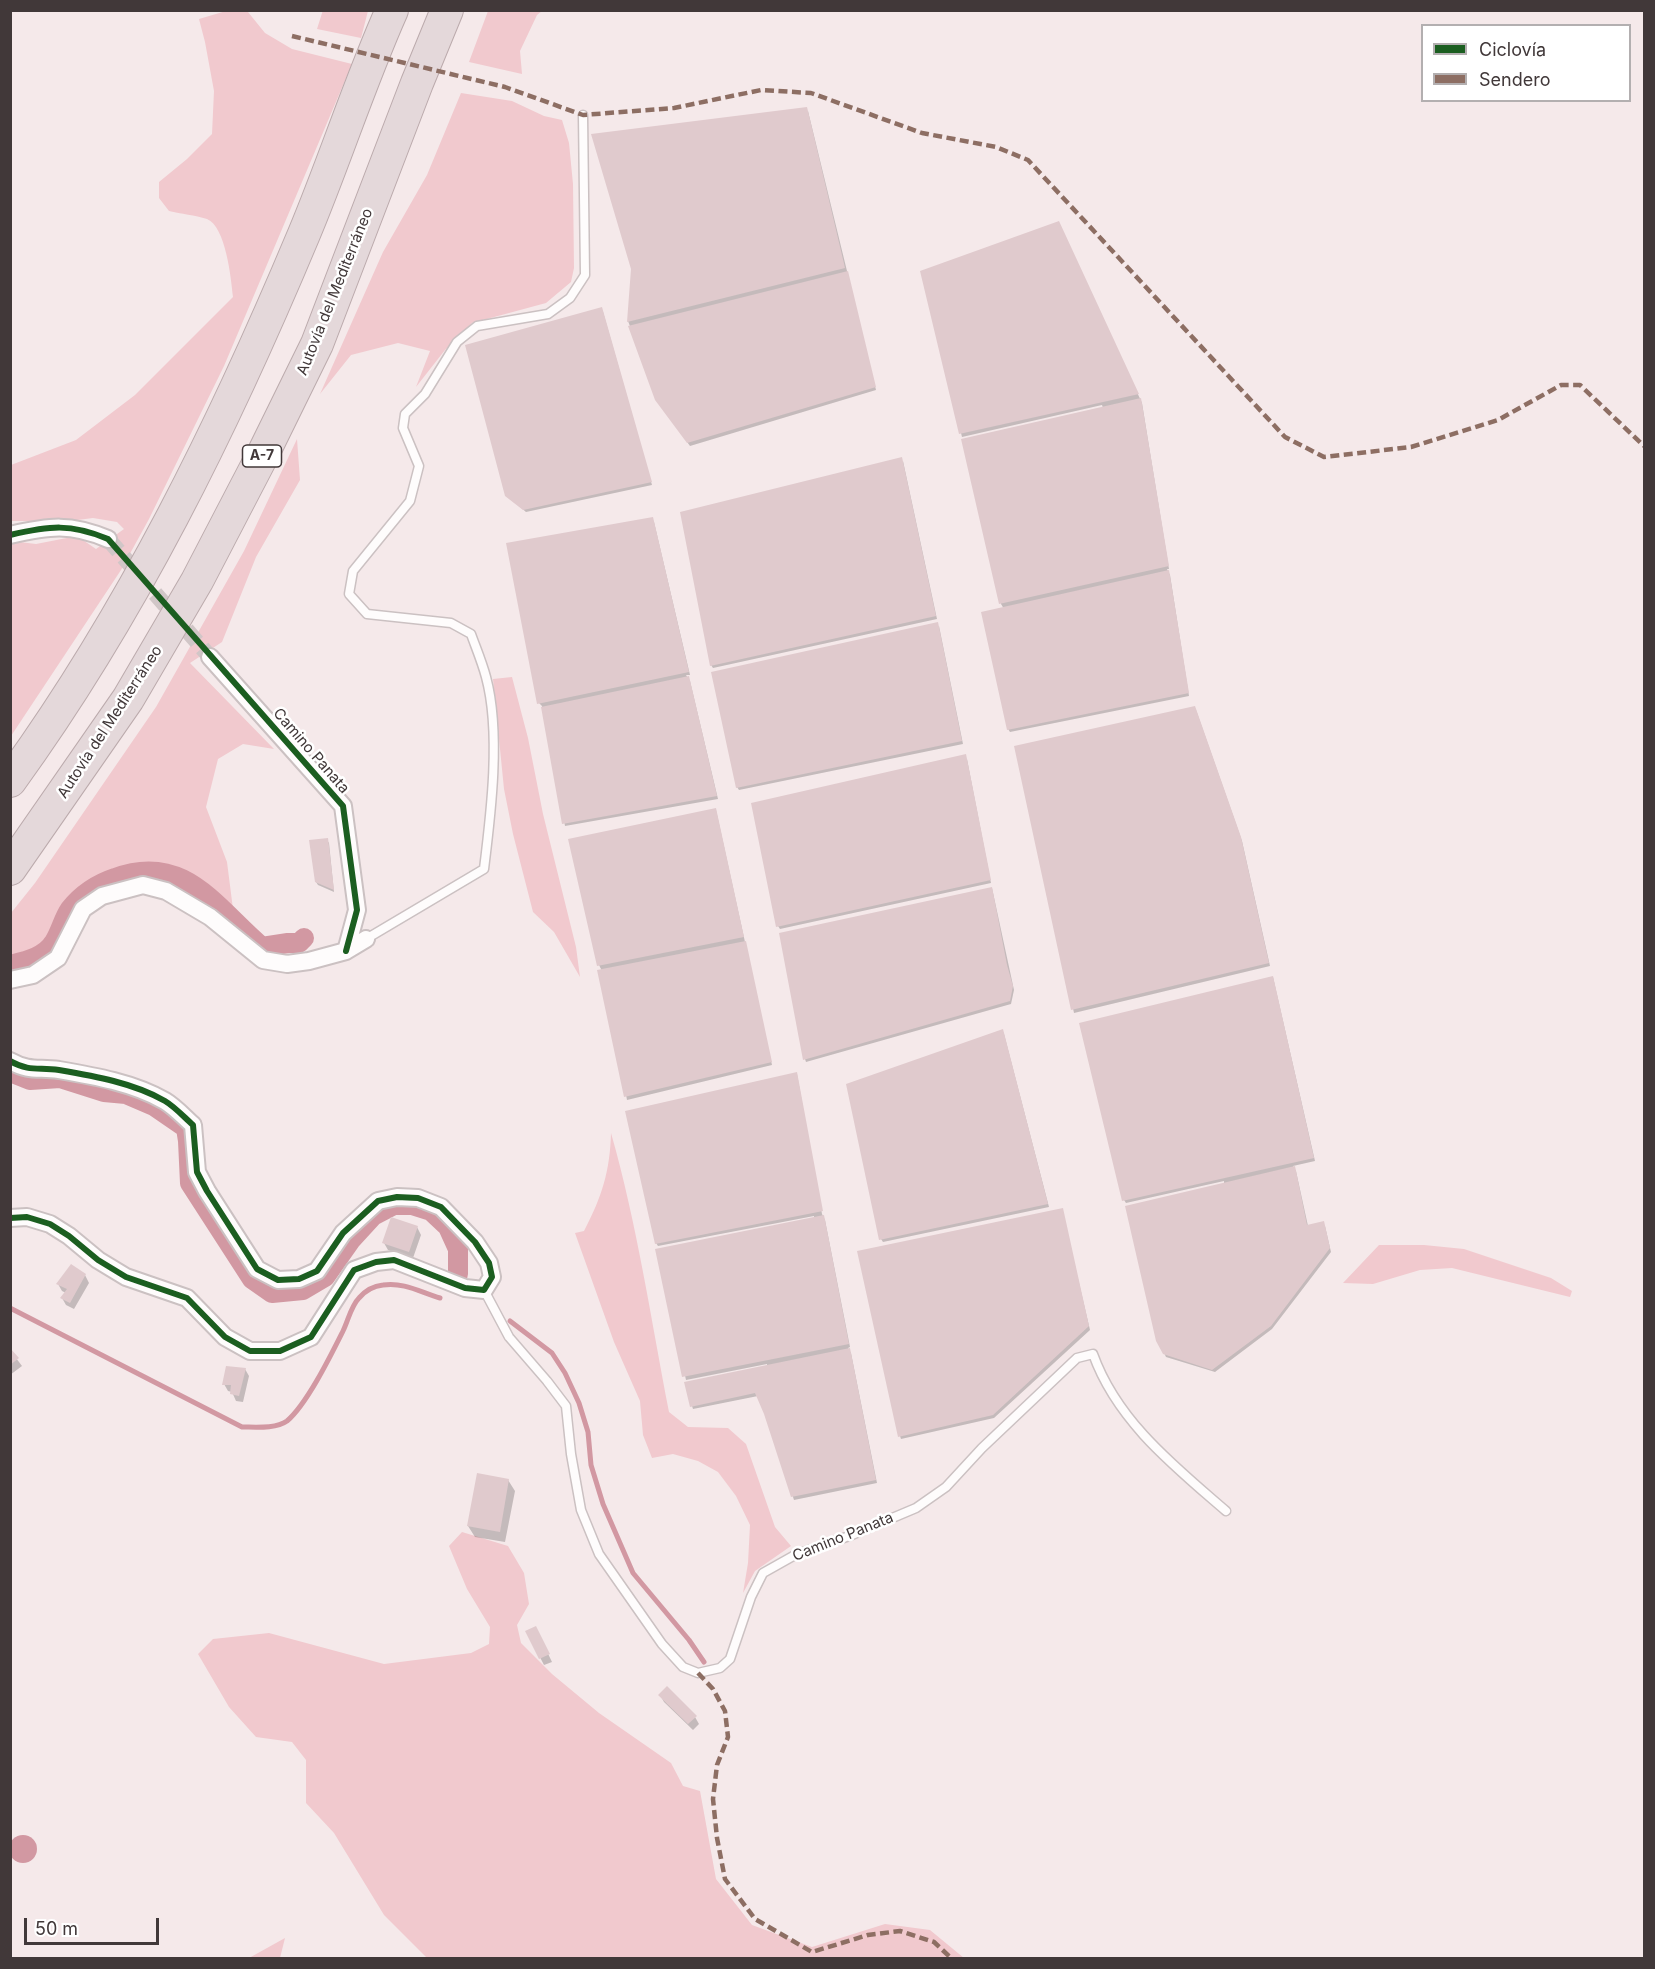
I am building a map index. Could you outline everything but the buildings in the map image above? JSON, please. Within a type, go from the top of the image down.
[{"type":"highway","points":[[10,781],[104,640],[171,521],[250,359],[305,232],[392,10]]},
{"type":"highway","name":"Autovía del Mediterráneo","points":[[10,869],[128,699],[197,581],[261,458],[317,344],[447,10]]},
{"type":"street","points":[[10,535],[45,527],[84,529],[108,539]]},
{"type":"street","name":"Camino Panata","points":[[210,657],[343,806],[357,910],[346,951]]},
{"type":"street","points":[[10,980],[33,975],[58,958],[83,909],[102,896],[143,885],[166,891],[210,917],[263,960],[287,964],[309,961],[346,951],[366,939]]},
{"type":"street","points":[[10,1061],[24,1068],[56,1069],[122,1084],[167,1102],[192,1125],[197,1172],[220,1214],[257,1269],[278,1280],[299,1280],[318,1271],[343,1233],[378,1201],[397,1197],[418,1198],[441,1207],[475,1242],[489,1263],[492,1277],[484,1290],[465,1288],[394,1260],[376,1262],[354,1270],[311,1337],[280,1351],[250,1351],[225,1337],[187,1298],[126,1277],[98,1260],[50,1224],[27,1217],[10,1218]]},
{"type":"lane","points":[[366,939],[484,869],[494,737],[486,679],[471,634],[451,622],[367,614],[349,594],[353,571],[410,501],[419,466],[403,428],[405,414],[425,394],[457,342],[477,326],[548,314],[570,298],[585,275],[583,115]]},
{"type":"lane","name":"Camino Panata","points":[[484,1290],[509,1337],[566,1406],[571,1454],[581,1510],[599,1554],[662,1644],[683,1667],[698,1673],[720,1668],[730,1659],[763,1573],[795,1555],[852,1535],[916,1508],[946,1487],[982,1448],[1077,1358],[1093,1354],[1101,1376],[1122,1409],[1147,1440],[1226,1512]]},
{"type":"shaded area","points":[[323,10],[368,11],[361,38],[317,29]]},
{"type":"shaded area","points":[[226,11],[248,12],[265,33],[292,49],[352,64],[224,366],[149,519],[121,570],[11,736],[11,541],[36,544],[77,536],[96,549],[124,529],[117,522],[93,518],[70,521],[11,521],[11,465],[76,440],[135,395],[233,297],[226,254],[219,232],[207,219],[169,211],[159,198],[159,182],[212,134],[214,91],[199,19]]},
{"type":"shaded area","points":[[488,11],[542,11],[537,15],[520,51],[522,74],[469,62]]},
{"type":"shaded area","points":[[461,93],[512,101],[544,116],[562,120],[569,143],[573,184],[574,268],[571,282],[546,303],[472,323],[445,350],[416,387],[430,351],[398,343],[351,355],[320,394],[383,252],[427,175]]},
{"type":"shaded area","points":[[297,439],[300,480],[256,557],[222,642],[190,663],[274,749],[243,744],[218,759],[206,807],[227,862],[233,909],[238,928],[189,886],[168,877],[139,876],[110,883],[85,898],[73,909],[55,948],[43,958],[11,969],[11,913],[35,883],[156,707],[244,551]]},
{"type":"shaded area","points":[[512,677],[576,947],[580,977],[554,932],[533,912],[513,834],[504,789],[493,679]]},
{"type":"shaded area","points":[[611,1133],[636,1237],[669,1412],[688,1427],[728,1428],[746,1444],[775,1527],[791,1546],[755,1571],[743,1593],[748,1563],[750,1525],[736,1496],[718,1472],[698,1461],[673,1454],[652,1458],[643,1435],[640,1401],[614,1342],[575,1233],[584,1231],[596,1207],[607,1172]]},
{"type":"shaded area","points":[[1379,1245],[1424,1245],[1464,1249],[1551,1278],[1572,1291],[1570,1297],[1452,1268],[1420,1270],[1373,1284],[1343,1283]]},
{"type":"shaded area","points":[[462,1532],[508,1546],[524,1573],[529,1604],[517,1625],[521,1643],[552,1674],[599,1713],[671,1763],[683,1786],[700,1791],[716,1879],[752,1925],[812,1947],[885,1924],[930,1930],[964,1958],[427,1958],[384,1915],[334,1833],[306,1803],[306,1760],[292,1742],[256,1737],[229,1707],[198,1654],[213,1639],[269,1633],[384,1664],[471,1653],[489,1644],[490,1627],[467,1589],[449,1546]]},
{"type":"shaded area","points":[[23,1835],[33,1839],[37,1849],[33,1859],[23,1863],[13,1859],[9,1849],[13,1839]]},
{"type":"shaded area","points":[[285,1938],[280,1958],[249,1958]]},
{"type":"waterway","points":[[10,965],[35,958],[46,951],[56,938],[70,909],[90,890],[108,880],[139,872],[160,872],[179,878],[197,888],[262,947],[299,943],[304,938]]},
{"type":"waterway","points":[[10,1072],[30,1080],[60,1078],[104,1092],[126,1094],[154,1106],[186,1128],[190,1183],[252,1279],[272,1293],[303,1290],[325,1277],[351,1240],[373,1216],[394,1205],[412,1205],[431,1211],[448,1227],[458,1249],[458,1274]]},
{"type":"waterway","points":[[10,1308],[242,1427],[259,1427],[282,1424],[295,1413],[325,1366],[354,1305],[367,1291],[391,1284],[412,1288],[440,1298]]},
{"type":"waterway","points":[[510,1321],[552,1353],[565,1373],[579,1403],[588,1432],[591,1465],[603,1504],[633,1573],[689,1640],[704,1662]]},
{"type":"tunnel","points":[[108,539],[210,657]]},
{"type":"marked path","points":[[292,36],[505,87],[583,115],[674,108],[761,90],[811,93],[922,133],[996,147],[1028,160],[1285,437],[1324,457],[1411,447],[1498,420],[1561,385],[1580,385],[1644,446]]},
{"type":"marked path","points":[[698,1673],[713,1689],[725,1711],[728,1737],[717,1765],[713,1799],[717,1838],[725,1879],[755,1919],[812,1952],[868,1935],[900,1931],[934,1942],[951,1958]]},
{"type":"cycle path","points":[[10,535],[49,528],[71,528],[108,539],[343,806],[357,910],[346,951]]},
{"type":"cycle path","points":[[10,1061],[29,1068],[59,1070],[114,1081],[140,1089],[172,1106],[193,1125],[197,1172],[207,1191],[257,1269],[278,1280],[299,1279],[317,1271],[343,1233],[378,1201],[397,1197],[418,1198],[441,1207],[475,1242],[489,1263],[492,1277],[484,1290],[465,1288],[394,1260],[376,1262],[354,1270],[311,1337],[280,1351],[250,1351],[225,1337],[187,1298],[126,1277],[98,1260],[50,1224],[27,1217],[10,1218]]}]
